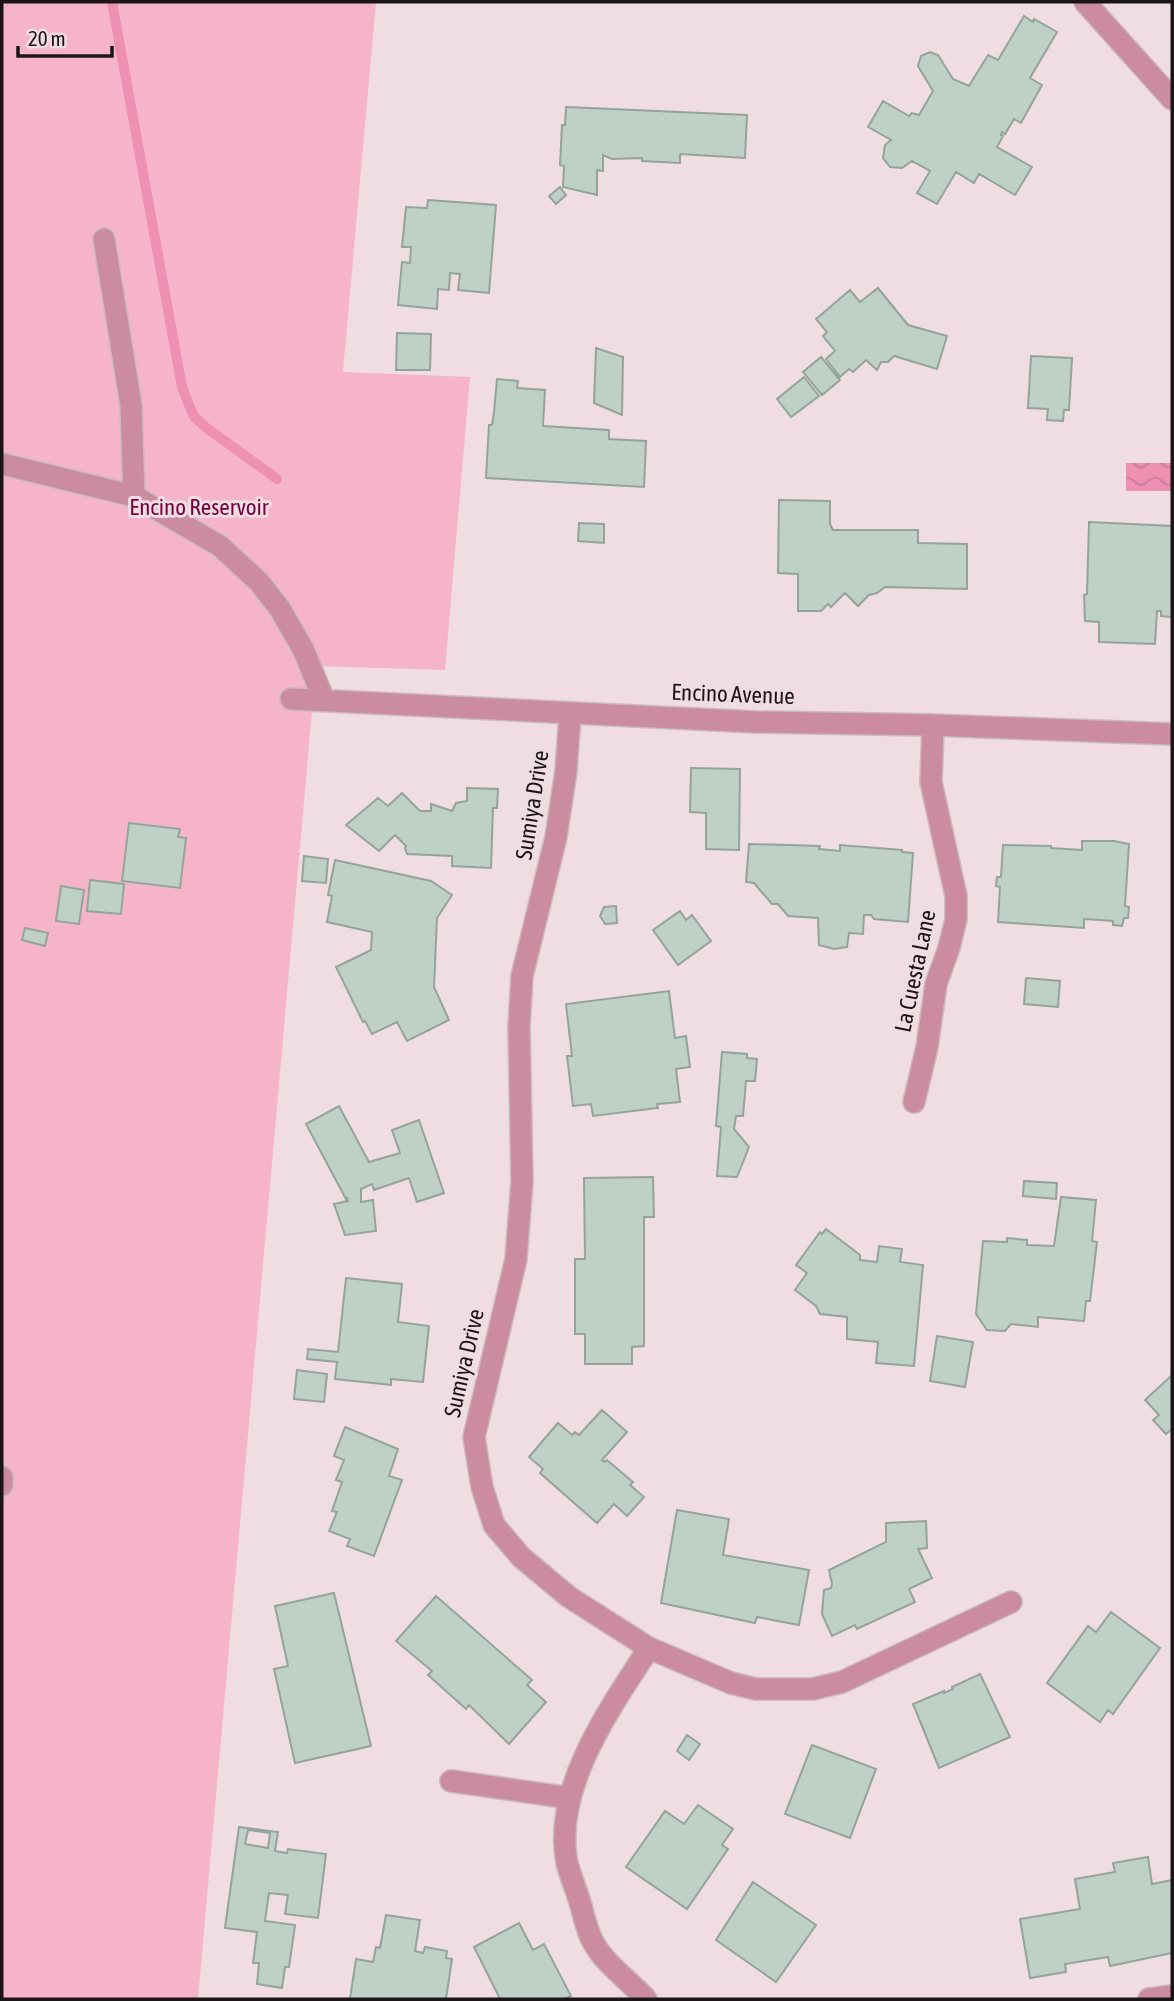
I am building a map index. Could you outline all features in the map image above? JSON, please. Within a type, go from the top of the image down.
[{"type":"street","points":[[1085,2],[1172,99]]},
{"type":"street","points":[[104,239],[131,405],[134,496]]},
{"type":"street","points":[[2,464],[134,496],[220,546],[259,582],[280,609],[303,649],[324,700]]},
{"type":"street","name":"Encino Avenue","points":[[291,699],[756,722],[933,725],[1172,734]]},
{"type":"street","name":"Sumiya Drive","points":[[570,714],[566,771],[556,837],[522,976],[519,1027],[522,1181],[516,1259],[474,1437],[482,1487],[494,1525],[521,1557],[569,1597],[649,1648],[731,1683],[756,1689],[813,1689],[842,1682],[1011,1602]]},
{"type":"street","name":"La Cuesta Lane","points":[[914,1102],[927,1047],[936,984],[950,948],[956,919],[956,896],[931,782],[933,725]]},
{"type":"street","points":[[2,1477],[2,1485]]},
{"type":"street","points":[[646,1999],[615,1969],[592,1941],[567,1862],[566,1832],[570,1798],[589,1748],[605,1717],[649,1648]]},
{"type":"street","points":[[451,1781],[570,1798]]},
{"type":"street","points":[[1149,1999],[1172,1996]]},
{"type":"green space","name":"Encino Reservoir","points":[[2,2],[376,2],[343,372],[470,377],[445,670],[316,666],[198,1999],[2,1999]]},
{"type":"water","points":[[1126,463],[1172,463],[1172,491],[1126,491]]},
{"type":"building","points":[[1024,16],[1057,32],[1030,78],[1042,85],[1021,123],[1014,119],[1005,134],[1002,132],[1003,136],[997,147],[1032,167],[1015,195],[979,174],[974,183],[956,172],[937,204],[917,193],[930,171],[912,161],[902,168],[890,167],[883,158],[885,145],[891,140],[868,127],[883,101],[909,116],[912,113],[919,115],[933,91],[918,66],[921,56],[930,52],[938,55],[953,79],[969,86],[988,55],[998,60]]},
{"type":"building","points":[[566,107],[747,115],[745,158],[680,154],[680,163],[642,161],[642,158],[612,159],[603,155],[603,171],[597,170],[597,195],[563,187],[564,166],[560,165],[562,125],[565,125]]},
{"type":"building","points":[[560,187],[566,195],[556,204],[549,196]]},
{"type":"building","points":[[428,200],[496,205],[489,293],[458,290],[460,274],[450,273],[449,290],[438,289],[437,309],[398,305],[402,262],[410,263],[411,247],[402,247],[406,207],[427,208]]},
{"type":"building","points":[[878,288],[908,325],[947,336],[937,369],[894,356],[888,362],[881,362],[877,370],[866,360],[853,372],[849,369],[840,377],[826,359],[835,351],[823,336],[827,332],[816,319],[850,290],[860,302]]},
{"type":"building","points":[[397,333],[431,334],[430,370],[396,370]]},
{"type":"building","points":[[596,348],[623,357],[622,415],[594,403]]},
{"type":"building","points":[[1031,356],[1072,358],[1069,410],[1064,410],[1063,421],[1047,420],[1048,409],[1028,408]]},
{"type":"building","points":[[821,357],[840,380],[822,395],[803,372]]},
{"type":"building","points":[[804,377],[819,396],[791,417],[777,399]]},
{"type":"building","points":[[497,379],[518,381],[517,388],[545,390],[543,426],[609,430],[609,439],[646,441],[644,487],[486,478],[489,425],[492,425]]},
{"type":"building","points":[[779,500],[830,501],[830,524],[833,530],[918,530],[918,543],[967,544],[967,589],[885,587],[869,595],[858,606],[845,593],[831,607],[828,604],[821,611],[798,611],[798,574],[778,573]]},
{"type":"building","points":[[1089,522],[1172,526],[1172,617],[1161,616],[1161,611],[1157,611],[1155,644],[1099,642],[1099,622],[1085,621]]},
{"type":"building","points":[[579,523],[604,524],[604,543],[578,541]]},
{"type":"building","points":[[691,768],[740,769],[739,850],[706,849],[706,813],[690,812]]},
{"type":"building","points":[[467,788],[498,789],[497,808],[493,808],[491,868],[452,866],[452,856],[407,854],[406,846],[395,835],[379,851],[346,825],[378,798],[388,806],[402,793],[420,811],[431,811],[431,804],[452,811],[456,803],[467,801]]},
{"type":"building","points":[[129,823],[180,829],[178,837],[186,838],[180,888],[122,881]]},
{"type":"building","points":[[1082,841],[1129,844],[1125,906],[1129,907],[1128,918],[1124,918],[1122,926],[1113,925],[1113,921],[1084,919],[1084,928],[998,922],[1000,887],[996,886],[997,877],[1001,877],[1003,845],[1082,850]]},
{"type":"building","points":[[749,844],[820,846],[819,849],[840,851],[840,845],[913,853],[908,922],[874,919],[871,915],[864,915],[863,934],[849,933],[847,947],[834,949],[819,945],[818,918],[788,916],[778,904],[772,904],[754,883],[746,882]]},
{"type":"building","points":[[304,856],[328,859],[326,883],[302,881]]},
{"type":"building","points":[[335,860],[431,881],[452,895],[437,918],[434,987],[449,1020],[407,1041],[397,1022],[372,1034],[365,1021],[363,1022],[336,967],[371,950],[372,932],[327,922],[332,896],[328,895]]},
{"type":"building","points":[[90,880],[124,884],[121,914],[87,911]]},
{"type":"building","points":[[61,886],[84,890],[79,924],[56,921]]},
{"type":"building","points":[[616,906],[617,923],[605,924],[600,916],[604,907]]},
{"type":"building","points":[[680,911],[686,920],[692,915],[711,941],[678,965],[653,930]]},
{"type":"building","points":[[25,928],[48,933],[45,946],[22,940]]},
{"type":"building","points":[[1026,978],[1060,981],[1058,1007],[1024,1004]]},
{"type":"building","points":[[669,991],[675,1038],[686,1036],[690,1067],[676,1069],[680,1102],[657,1104],[658,1108],[593,1116],[591,1104],[573,1106],[567,1056],[572,1056],[566,1004]]},
{"type":"building","points":[[722,1052],[747,1054],[747,1058],[757,1059],[755,1081],[746,1081],[743,1116],[736,1116],[734,1129],[749,1147],[737,1177],[717,1176],[721,1127],[716,1126]]},
{"type":"building","points":[[339,1106],[369,1162],[400,1153],[392,1130],[419,1120],[444,1193],[417,1202],[409,1178],[374,1190],[372,1184],[361,1189],[361,1202],[373,1200],[376,1231],[345,1235],[334,1204],[348,1201],[347,1198],[306,1124]]},
{"type":"building","points":[[653,1177],[654,1217],[644,1217],[644,1346],[632,1347],[632,1364],[585,1364],[585,1334],[575,1334],[575,1259],[585,1259],[584,1178]]},
{"type":"building","points":[[1024,1181],[1057,1183],[1056,1199],[1023,1196]]},
{"type":"building","points":[[1061,1197],[1096,1200],[1092,1241],[1097,1242],[1090,1301],[1086,1301],[1084,1321],[1038,1317],[1038,1327],[1011,1324],[1005,1331],[987,1330],[976,1314],[983,1241],[1007,1242],[1007,1238],[1027,1240],[1027,1245],[1054,1246]]},
{"type":"building","points":[[826,1229],[860,1255],[860,1260],[877,1262],[879,1246],[902,1249],[900,1262],[923,1265],[914,1366],[876,1363],[878,1342],[847,1339],[847,1317],[820,1314],[816,1306],[795,1290],[807,1273],[796,1265],[820,1232],[822,1234]]},
{"type":"building","points":[[346,1278],[402,1284],[398,1322],[429,1326],[423,1382],[391,1379],[391,1385],[335,1379],[337,1362],[307,1359],[308,1349],[338,1352]]},
{"type":"building","points":[[937,1336],[973,1342],[965,1387],[930,1381]]},
{"type":"building","points":[[297,1370],[327,1374],[324,1402],[294,1399]]},
{"type":"building","points":[[1172,1375],[1172,1429],[1166,1434],[1153,1420],[1159,1415],[1145,1400]]},
{"type":"building","points":[[602,1410],[627,1432],[602,1460],[607,1460],[633,1482],[630,1485],[644,1497],[627,1516],[614,1504],[597,1523],[540,1473],[543,1469],[529,1457],[558,1423],[572,1435],[575,1432],[579,1435]]},
{"type":"building","points":[[345,1427],[398,1449],[389,1476],[402,1480],[374,1556],[347,1546],[350,1539],[329,1531],[337,1512],[332,1511],[342,1482],[336,1480],[344,1460],[334,1456]]},
{"type":"building","points":[[677,1510],[729,1519],[723,1555],[809,1570],[799,1625],[757,1617],[755,1623],[661,1603]]},
{"type":"building","points":[[926,1521],[927,1548],[918,1549],[932,1578],[909,1589],[915,1602],[857,1629],[855,1625],[832,1636],[822,1614],[824,1590],[831,1588],[832,1584],[829,1570],[886,1542],[886,1523]]},
{"type":"building","points":[[334,1593],[371,1746],[295,1763],[274,1669],[288,1666],[275,1606]]},
{"type":"building","points":[[436,1596],[532,1680],[527,1685],[546,1702],[509,1744],[469,1705],[466,1709],[428,1675],[432,1671],[396,1641]]},
{"type":"building","points":[[1111,1612],[1160,1648],[1113,1714],[1108,1710],[1100,1722],[1047,1683],[1088,1626],[1096,1632]]},
{"type":"building","points":[[980,1674],[1010,1737],[939,1768],[913,1704],[953,1689],[952,1687]]},
{"type":"building","points":[[687,1735],[700,1744],[689,1760],[677,1751]]},
{"type":"building","points":[[812,1745],[876,1769],[850,1838],[785,1814]]},
{"type":"building","points":[[698,1805],[733,1829],[722,1845],[728,1849],[687,1909],[626,1867],[665,1811],[684,1824]]},
{"type":"building","points":[[239,1827],[278,1832],[275,1851],[287,1853],[288,1849],[326,1854],[318,1918],[285,1914],[288,1895],[269,1893],[265,1921],[295,1925],[289,1967],[285,1967],[282,1988],[257,1984],[259,1963],[253,1963],[257,1932],[225,1928]],"holes":[[[248,1830],[270,1833],[268,1848],[245,1844]]]},
{"type":"building","points":[[1148,1857],[1152,1884],[1172,1880],[1172,1953],[1110,1966],[1108,1957],[1065,1964],[1066,1972],[1030,1978],[1020,1919],[1080,1909],[1075,1879],[1115,1872],[1113,1863]]},
{"type":"building","points":[[753,1882],[816,1925],[776,1982],[716,1940]]},
{"type":"building","points":[[386,1915],[420,1920],[415,1951],[423,1953],[425,1947],[447,1951],[446,1958],[452,1959],[446,1999],[350,1999],[356,1959],[373,1962],[376,1947],[380,1948]]},
{"type":"building","points":[[519,1923],[533,1950],[544,1944],[571,1996],[565,1999],[500,1999],[474,1947]]},
{"type":"waterway","points":[[112,2],[182,387],[193,415],[204,426],[277,479]]}]
